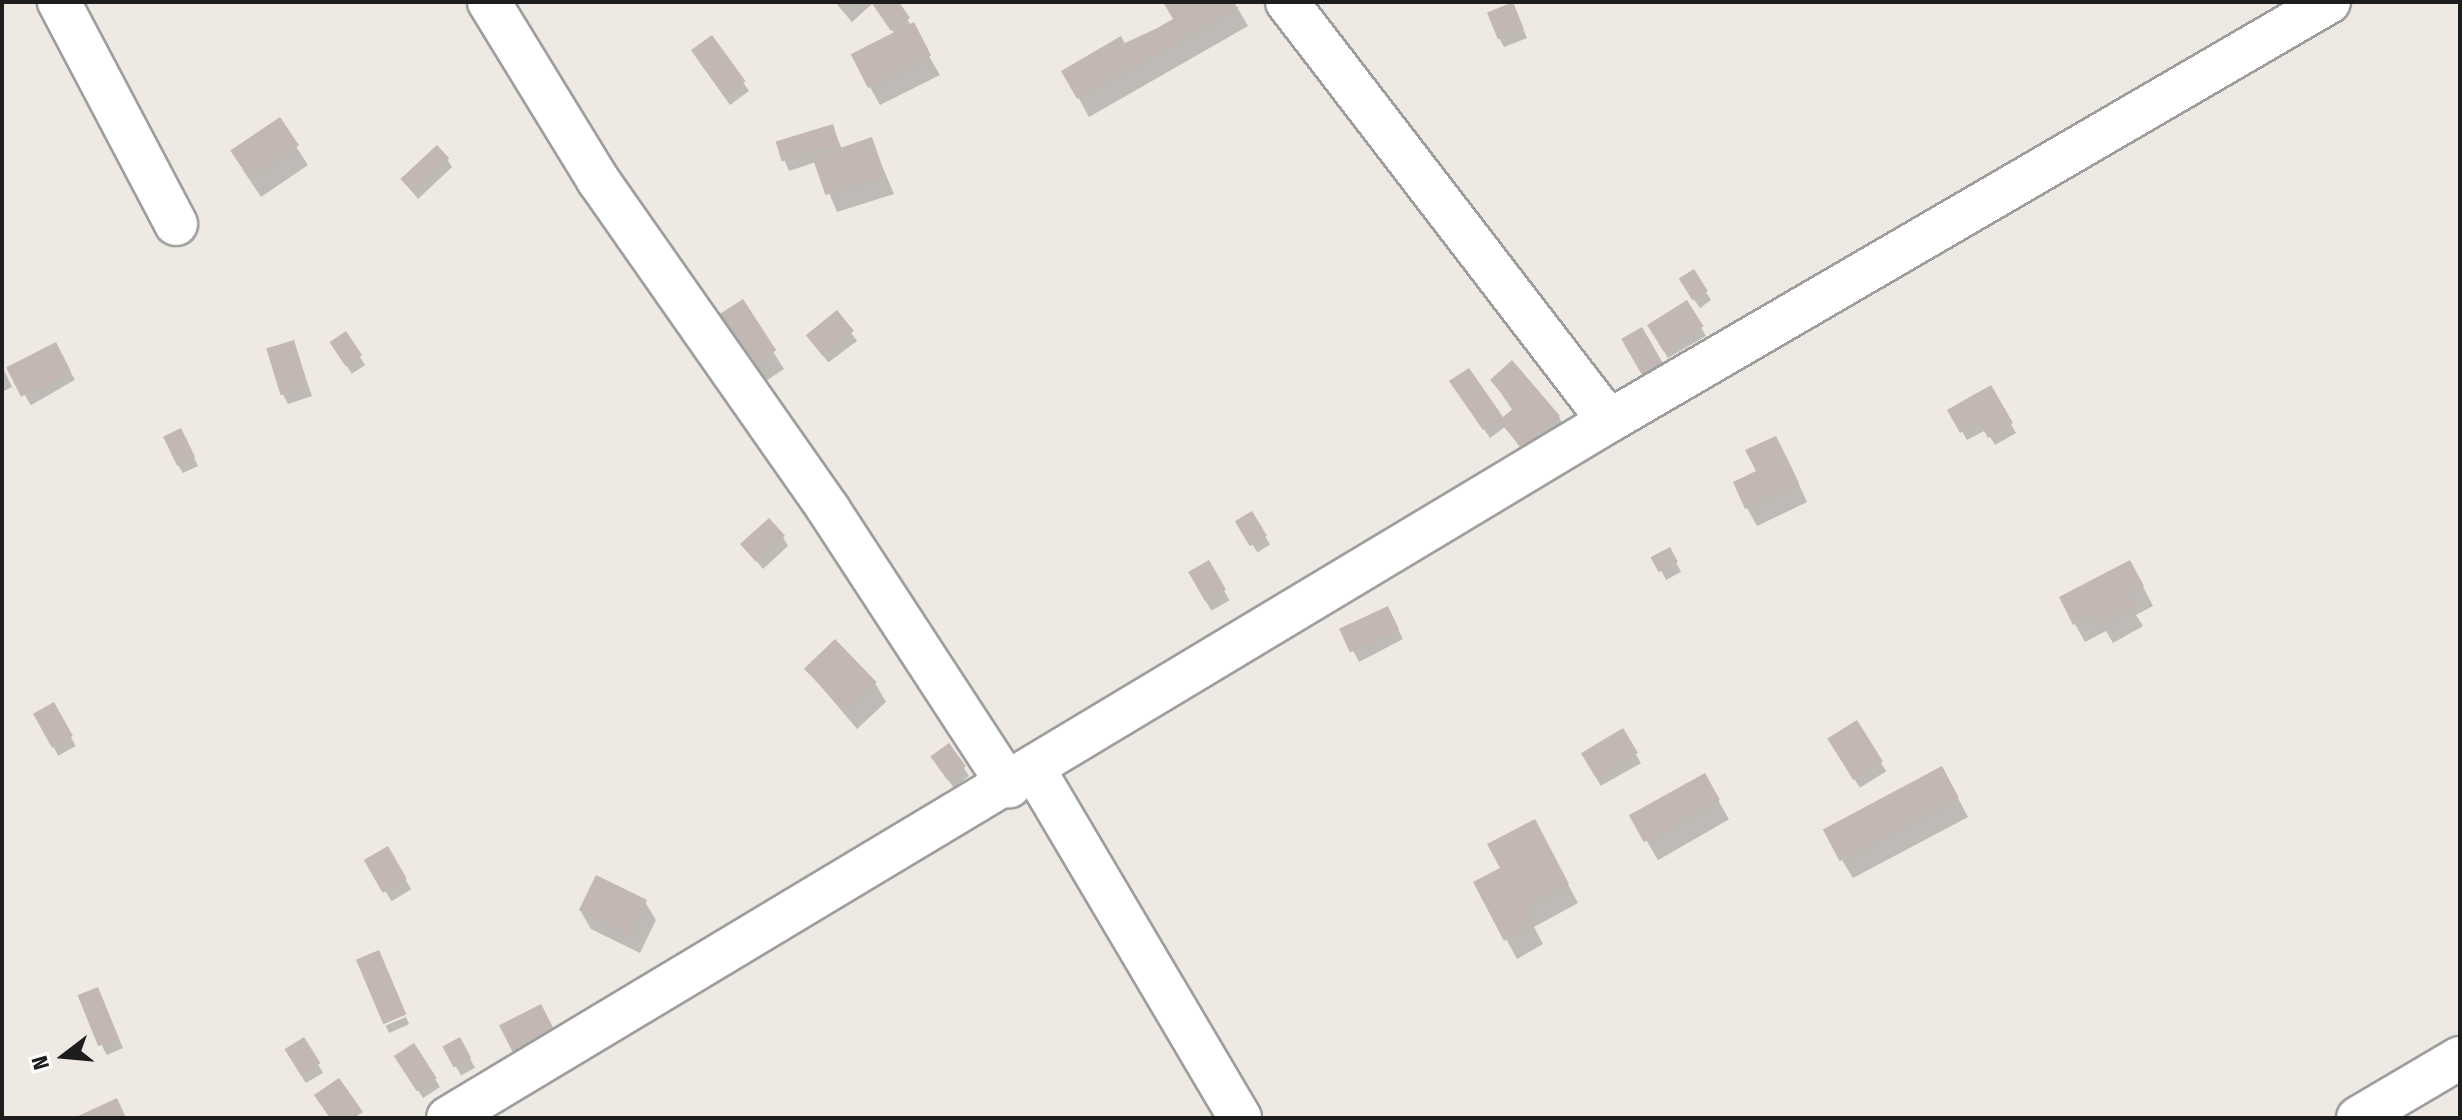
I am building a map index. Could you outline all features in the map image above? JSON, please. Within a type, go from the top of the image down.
[{"type":"street","points":[[59,2],[176,224]]},
{"type":"street","points":[[489,2],[598,180],[1022,779],[1240,1118]]},
{"type":"street","points":[[1287,2],[1609,421]]},
{"type":"street","points":[[448,1118],[1022,779],[1609,421],[2329,2]]},
{"type":"street","points":[[2358,1118],[2460,1058]]},
{"type":"building","points":[[871,2],[899,2],[910,18],[891,31]]},
{"type":"building","points":[[1163,2],[1239,7],[1077,99],[1061,71],[1121,36],[1126,46],[1173,19]]},
{"type":"building","points":[[1513,2],[1524,29],[1498,39],[1487,12]]},
{"type":"building","points":[[914,22],[931,56],[868,88],[851,54]]},
{"type":"building","points":[[712,35],[746,81],[724,96],[691,50]]},
{"type":"building","points":[[280,117],[299,145],[249,179],[230,151]]},
{"type":"building","points":[[833,124],[839,144],[782,162],[776,142]]},
{"type":"building","points":[[872,137],[885,175],[825,195],[812,158]]},
{"type":"building","points":[[437,145],[449,158],[413,192],[400,179]]},
{"type":"building","points":[[1694,269],[1708,291],[1693,301],[1679,279]]},
{"type":"building","points":[[743,299],[776,350],[744,371],[710,320]]},
{"type":"building","points":[[1687,300],[1703,326],[1664,351],[1647,325]]},
{"type":"building","points":[[837,310],[854,331],[823,356],[806,335]]},
{"type":"building","points":[[1642,327],[1664,365],[1643,377],[1621,339]]},
{"type":"building","points":[[346,331],[362,355],[346,366],[329,342]]},
{"type":"building","points":[[294,340],[308,387],[281,395],[266,348]]},
{"type":"building","points":[[56,342],[71,371],[21,397],[6,367]]},
{"type":"building","points":[[1512,360],[1560,416],[1522,448],[1498,420],[1483,430],[1449,381],[1469,368],[1503,417],[1514,408],[1490,380]]},
{"type":"building","points":[[1991,385],[2013,423],[1988,438],[1979,422],[1960,433],[1947,410]]},
{"type":"building","points":[[181,428],[195,457],[177,466],[163,437]]},
{"type":"building","points":[[1776,436],[1799,483],[1745,509],[1733,482],[1756,471],[1745,450]]},
{"type":"building","points":[[1252,511],[1267,536],[1250,546],[1235,521]]},
{"type":"building","points":[[769,518],[785,536],[756,562],[740,544]]},
{"type":"building","points":[[1670,547],[1678,562],[1659,572],[1651,557]]},
{"type":"building","points":[[1209,560],[1226,589],[1205,601],[1188,572]]},
{"type":"building","points":[[2130,560],[2144,586],[2128,595],[2134,607],[2101,625],[2094,614],[2073,625],[2059,597]]},
{"type":"building","points":[[1388,606],[1399,630],[1350,652],[1339,629]]},
{"type":"building","points":[[835,639],[877,682],[846,712],[804,669]]},
{"type":"building","points":[[54,702],[73,736],[52,748],[33,714]]},
{"type":"building","points":[[1857,720],[1883,762],[1853,780],[1827,739]]},
{"type":"building","points":[[1623,728],[1638,753],[1596,778],[1581,753]]},
{"type":"building","points":[[949,743],[966,766],[947,780],[930,757]]},
{"type":"building","points":[[1942,766],[1959,798],[1840,861],[1823,829]]},
{"type":"building","points":[[1705,773],[1720,800],[1644,842],[1629,815]]},
{"type":"building","points":[[1535,819],[1569,884],[1525,907],[1534,925],[1504,941],[1473,882],[1500,868],[1487,844]]},
{"type":"building","points":[[388,846],[407,879],[383,893],[364,860]]},
{"type":"building","points":[[596,875],[647,900],[630,935],[579,910]]},
{"type":"building","points":[[379,950],[406,1014],[383,1024],[356,960]]},
{"type":"building","points":[[98,987],[119,1038],[98,1046],[78,995]]},
{"type":"building","points":[[541,1004],[554,1030],[512,1051],[499,1025]]},
{"type":"building","points":[[304,1037],[320,1063],[301,1075],[284,1049]]},
{"type":"building","points":[[460,1037],[471,1058],[454,1068],[442,1046]]},
{"type":"building","points":[[414,1043],[437,1078],[417,1091],[394,1056]]},
{"type":"building","points":[[339,1078],[363,1112],[354,1118],[330,1118],[314,1095]]},
{"type":"building","points":[[117,1098],[126,1118],[74,1118]]}]
